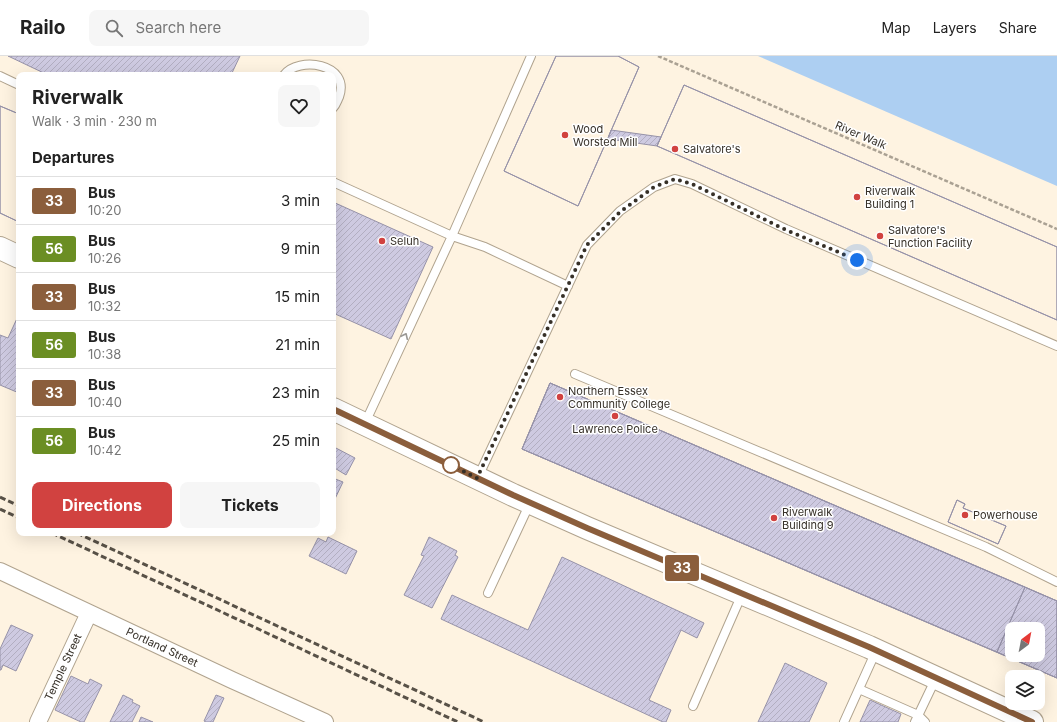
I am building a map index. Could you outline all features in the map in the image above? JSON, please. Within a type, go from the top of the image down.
[{"type":"main road","points":[[0,248],[16,256]]},
{"type":"main road","points":[[336,411],[477,478],[587,528],[876,650],[1032,722]]},
{"type":"street","name":"Portland Street","points":[[0,571],[325,722]]},
{"type":"street","name":"Temple Street","points":[[38,722],[89,613]]},
{"type":"lane","points":[[364,425],[452,236],[531,56]]},
{"type":"lane","points":[[285,72],[295,63],[307,59],[319,60],[331,67],[338,74],[341,86],[340,95],[336,106]]},
{"type":"lane","points":[[0,76],[16,84]]},
{"type":"lane","points":[[477,478],[587,245],[626,207],[654,187],[675,179],[692,184],[786,230],[1057,346]]},
{"type":"lane","points":[[336,183],[452,236],[485,247],[568,286]]},
{"type":"lane","points":[[575,374],[986,547],[1057,582]]},
{"type":"lane","points":[[488,593],[530,502]]},
{"type":"lane","points":[[693,706],[742,593]]},
{"type":"lane","points":[[844,722],[876,650]]},
{"type":"lane","points":[[916,718],[936,678]]},
{"type":"lane","points":[[859,689],[925,722]]},
{"type":"path","name":"River Walk","points":[[658,56],[1057,229]]},
{"type":"water","points":[[758,56],[1057,56],[1057,186]]},
{"type":"building","points":[[8,56],[240,56],[232,72],[42,72]]},
{"type":"building","name":"Wood Worsted Mill","points":[[556,56],[618,56],[639,67],[578,206],[504,171]]},
{"type":"building","name":"Wood Worsted Mill","points":[[556,56],[618,56],[639,67],[578,206],[504,171]]},
{"type":"building","name":"Riverwalk Building 1","points":[[684,85],[1057,247],[1057,320],[657,146]]},
{"type":"building","name":"Riverwalk Building 1","points":[[684,85],[1057,247],[1057,320],[657,146]]},
{"type":"building","points":[[0,106],[16,113],[16,221],[0,213]]},
{"type":"building","points":[[0,106],[16,113],[16,221],[0,213]]},
{"type":"building","points":[[611,130],[661,137],[657,146],[608,139]]},
{"type":"building","points":[[336,203],[433,247],[391,339],[336,314]]},
{"type":"building","points":[[16,321],[16,392],[0,385],[0,335],[8,338]]},
{"type":"building","name":"Riverwalk Building 9","points":[[550,383],[1057,601],[1057,678],[1045,673],[1045,670],[1038,670],[1020,662],[1045,662],[1045,622],[1005,622],[1005,656],[522,449]]},
{"type":"building","name":"Riverwalk Building 9","points":[[550,383],[1057,601],[1057,678],[1045,673],[1045,670],[1038,670],[1020,662],[1045,662],[1045,622],[1005,622],[1005,656],[522,449]]},
{"type":"building","name":"Riverwalk Building 9","points":[[550,383],[1025,587],[1010,622],[1005,622],[1005,633],[997,652],[522,449]]},
{"type":"building","points":[[336,448],[355,458],[346,475],[336,469]]},
{"type":"building","points":[[336,479],[343,482],[336,497]]},
{"type":"building","name":"Powerhouse","points":[[957,500],[965,504],[963,508],[1006,526],[998,544],[948,522]]},
{"type":"building","name":"Powerhouse","points":[[957,500],[965,504],[963,508],[1006,526],[998,544],[948,522]]},
{"type":"building","points":[[328,537],[357,551],[346,574],[309,556],[318,538],[326,542]]},
{"type":"building","points":[[429,537],[457,551],[455,555],[458,557],[432,608],[404,595],[424,556],[421,555]]},
{"type":"building","points":[[562,557],[704,623],[697,638],[681,630],[649,700],[671,710],[666,722],[663,722],[441,619],[452,595],[528,630]]},
{"type":"building","points":[[1025,587],[1057,601],[1057,678],[1045,673],[1045,670],[1039,670],[1020,662],[1045,662],[1045,622],[1010,622]]},
{"type":"building","points":[[11,625],[33,635],[16,671],[3,665],[0,670],[0,649]]},
{"type":"building","points":[[1005,633],[1005,655],[997,652]]},
{"type":"building","points":[[785,663],[827,683],[809,722],[758,722]]},
{"type":"building","points":[[71,676],[88,684],[90,679],[102,685],[84,722],[55,710]]},
{"type":"building","points":[[123,695],[133,700],[132,702],[140,706],[132,722],[110,722]]},
{"type":"building","points":[[216,695],[224,698],[213,722],[206,722],[204,721]]},
{"type":"building","points":[[870,700],[901,714],[898,722],[860,722]]},
{"type":"building","points":[[141,717],[153,722],[139,722]]},
{"type":"railway","points":[[0,497],[16,505]]},
{"type":"railway","points":[[0,509],[16,517]]},
{"type":"railway","points":[[58,536],[458,722]]},
{"type":"railway","points":[[83,536],[484,722]]},
{"type":"bus line","name":"33","points":[[336,411],[513,495],[587,528],[869,647],[1032,722]]},
{"type":"place","name":"Wood Worsted Mill","points":[[565,135]]},
{"type":"place","name":"Salvatore's","points":[[675,149]]},
{"type":"place","name":"Riverwalk Building 1","points":[[857,197]]},
{"type":"place","name":"Salvatore's Function Facility","points":[[880,236]]},
{"type":"place","name":"Seluh","points":[[382,241]]},
{"type":"place","name":"Northern Essex Community College","points":[[560,397]]},
{"type":"place","name":"Lawrence Police","points":[[615,416]]},
{"type":"place","name":"Powerhouse","points":[[965,515]]},
{"type":"place","name":"Riverwalk Building 9","points":[[774,518]]},
{"type":"route","points":[[451,465],[477,478],[587,245],[620,212],[654,187],[675,179],[692,184],[786,230],[857,260]]}]
